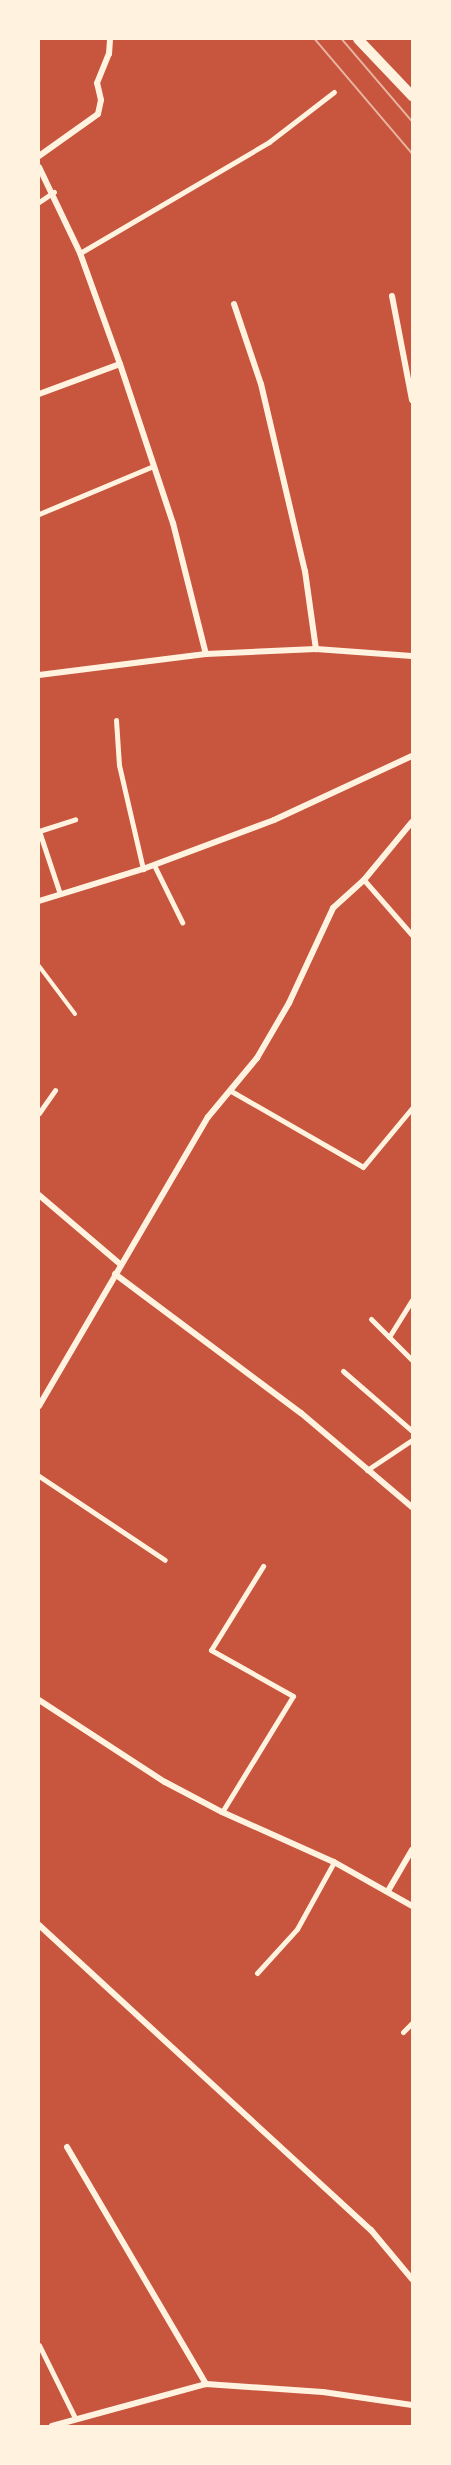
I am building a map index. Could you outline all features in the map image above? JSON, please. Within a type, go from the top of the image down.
[{"type":"street","points":[[39,156],[98,114],[101,100],[97,84],[109,54],[110,39]]},
{"type":"street","points":[[358,39],[412,96]]},
{"type":"street","points":[[80,253],[269,142],[334,92]]},
{"type":"street","points":[[39,167],[54,192],[80,253],[120,364],[173,523],[206,654]]},
{"type":"street","points":[[39,202],[54,192]]},
{"type":"street","points":[[392,296],[412,400]]},
{"type":"street","points":[[234,304],[269,417],[305,571],[316,649]]},
{"type":"street","points":[[39,394],[120,364]]},
{"type":"street","points":[[39,514],[153,466]]},
{"type":"street","points":[[39,675],[206,654],[316,649],[412,656]]},
{"type":"street","points":[[116,720],[119,765],[143,869]]},
{"type":"street","points":[[39,901],[143,869],[274,820],[412,756]]},
{"type":"street","points":[[60,894],[39,831],[75,819]]},
{"type":"street","points":[[39,1406],[208,1117],[257,1058],[289,1003],[333,908],[364,880],[412,822]]},
{"type":"street","points":[[154,865],[182,922]]},
{"type":"street","points":[[364,880],[412,935]]},
{"type":"street","points":[[39,1113],[55,1090]]},
{"type":"street","points":[[231,1091],[363,1167],[412,1108]]},
{"type":"street","points":[[39,1195],[120,1264]]},
{"type":"street","points":[[115,1274],[301,1413],[412,1507]]},
{"type":"street","points":[[389,1337],[412,1300]]},
{"type":"street","points":[[371,1319],[412,1360]]},
{"type":"street","points":[[344,1371],[412,1431]]},
{"type":"street","points":[[368,1470],[412,1440]]},
{"type":"street","points":[[39,1476],[165,1560]]},
{"type":"street","points":[[222,1812],[293,1696],[212,1650],[263,1566]]},
{"type":"street","points":[[39,1700],[165,1782],[222,1812],[334,1862],[388,1890],[412,1906]]},
{"type":"street","points":[[388,1890],[412,1850]]},
{"type":"street","points":[[257,1973],[297,1929],[334,1862]]},
{"type":"street","points":[[39,1925],[303,2165],[371,2230],[412,2279]]},
{"type":"street","points":[[404,2032],[412,2023]]},
{"type":"street","points":[[67,2147],[206,2384]]},
{"type":"street","points":[[39,2345],[75,2418]]},
{"type":"street","points":[[52,2426],[206,2384],[323,2391],[412,2405]]},
{"type":"path","points":[[39,966],[75,1014]]},
{"type":"tram line","points":[[315,39],[412,153]]},
{"type":"tram line","points":[[342,39],[412,121]]}]
